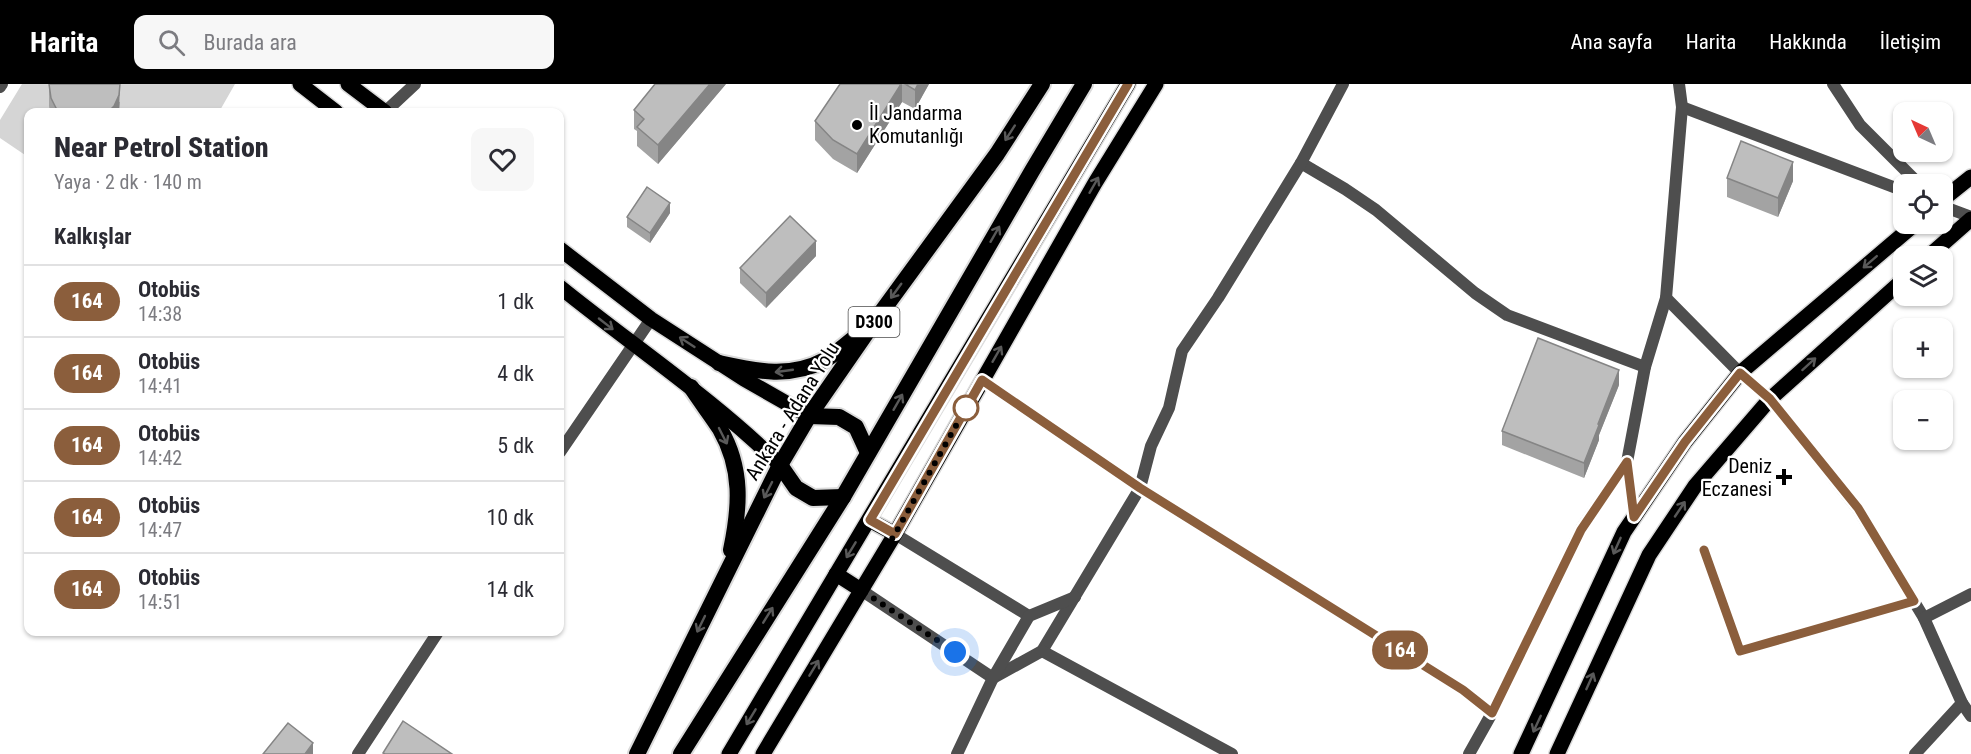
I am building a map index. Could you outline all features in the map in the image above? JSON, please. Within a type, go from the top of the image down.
[{"type":"highway","name":"Ankara - Adana Yolu","points":[[637,754],[780,465],[809,416],[872,325],[997,154],[1042,84]]},
{"type":"highway","points":[[681,754],[843,497],[1084,84]]},
{"type":"highway","points":[[719,363],[780,373],[805,367],[825,360],[872,325]]},
{"type":"highway","points":[[691,387],[720,429],[734,466],[739,506],[726,572]]},
{"type":"highway","points":[[809,416],[839,417],[856,427],[868,453]]},
{"type":"highway","points":[[780,465],[796,488],[813,498],[843,497]]},
{"type":"main road","points":[[300,84],[331,108]]},
{"type":"main road","points":[[348,84],[380,108]]},
{"type":"main road","points":[[729,754],[1128,84]]},
{"type":"main road","points":[[763,754],[895,534],[1095,183],[1156,84]]},
{"type":"main road","points":[[1953,191],[1971,177]]},
{"type":"main road","points":[[1940,246],[1971,218]]},
{"type":"main road","points":[[1521,754],[1623,532],[1685,442],[1740,373],[1903,234]]},
{"type":"main road","points":[[564,252],[651,319],[719,363],[809,416]]},
{"type":"main road","points":[[1557,754],[1649,555],[1695,486],[1770,399],[1893,289]]},
{"type":"main road","points":[[564,290],[691,387],[757,442],[780,465]]},
{"type":"main road","points":[[870,520],[895,534]]},
{"type":"main road","points":[[836,574],[861,590]]},
{"type":"street","points":[[389,108],[415,84]]},
{"type":"street","points":[[993,678],[1042,651],[1140,488],[1151,446],[1169,408],[1182,351],[1218,298],[1301,164],[1343,84]]},
{"type":"street","points":[[1634,517],[1627,462],[1646,367],[1666,298],[1682,107],[1679,84]]},
{"type":"street","points":[[1833,84],[1860,124],[1909,174]]},
{"type":"street","points":[[1682,107],[1893,187]]},
{"type":"street","points":[[1301,164],[1376,210],[1474,293],[1506,315],[1646,367]]},
{"type":"street","points":[[1953,211],[1971,218]]},
{"type":"street","points":[[1666,298],[1740,373],[1770,399],[1858,508],[1924,618],[1962,703],[1971,716]]},
{"type":"street","points":[[564,446],[651,319]]},
{"type":"street","points":[[982,380],[1140,488],[1463,690],[1492,713]]},
{"type":"street","points":[[1469,754],[1492,713],[1581,530],[1627,462]]},
{"type":"street","points":[[895,534],[1029,616]]},
{"type":"street","points":[[1704,550],[1740,651],[1914,601]]},
{"type":"street","points":[[861,590],[993,678]]},
{"type":"street","points":[[1924,618],[1971,594]]},
{"type":"street","points":[[957,754],[993,678],[1029,616],[1075,597]]},
{"type":"street","points":[[358,754],[435,636]]},
{"type":"street","points":[[1042,651],[1232,754]]},
{"type":"street","points":[[1915,754],[1962,703]]},
{"type":"shaded area","points":[[22,84],[235,84],[221,108],[24,108],[24,154],[0,138],[0,120]]},
{"type":"building","points":[[49,84],[120,84],[119,95],[112,108],[56,108],[51,98]]},
{"type":"building","points":[[655,84],[710,84],[658,145],[637,127],[644,119],[634,110]]},
{"type":"building","points":[[840,84],[901,84],[857,154],[833,140],[815,121]]},
{"type":"building","points":[[905,84],[918,84],[915,90]]},
{"type":"building","points":[[1741,141],[1793,162],[1778,198],[1727,178]]},
{"type":"building","points":[[647,187],[670,203],[650,233],[627,217]]},
{"type":"building","points":[[790,216],[816,241],[766,293],[740,268]]},
{"type":"building","points":[[1538,338],[1619,370],[1584,463],[1502,431]]},
{"type":"building","points":[[403,721],[452,754],[383,753]]},
{"type":"building","points":[[288,723],[313,743],[305,754],[263,754]]},
{"type":"bus line","name":"164","points":[[1128,84],[870,520],[895,534],[982,380],[1140,488],[1463,690],[1492,713],[1581,530],[1627,462],[1634,517],[1685,442],[1740,373],[1770,399],[1858,508],[1914,601],[1740,651],[1704,550]]},
{"type":"place","name":"İl Jandarma Komutanlığı","points":[[857,125]]},
{"type":"place","name":"Deniz Eczanesi","points":[[1784,477]]},
{"type":"route","points":[[955,652],[861,590],[971,399],[966,408]]}]
